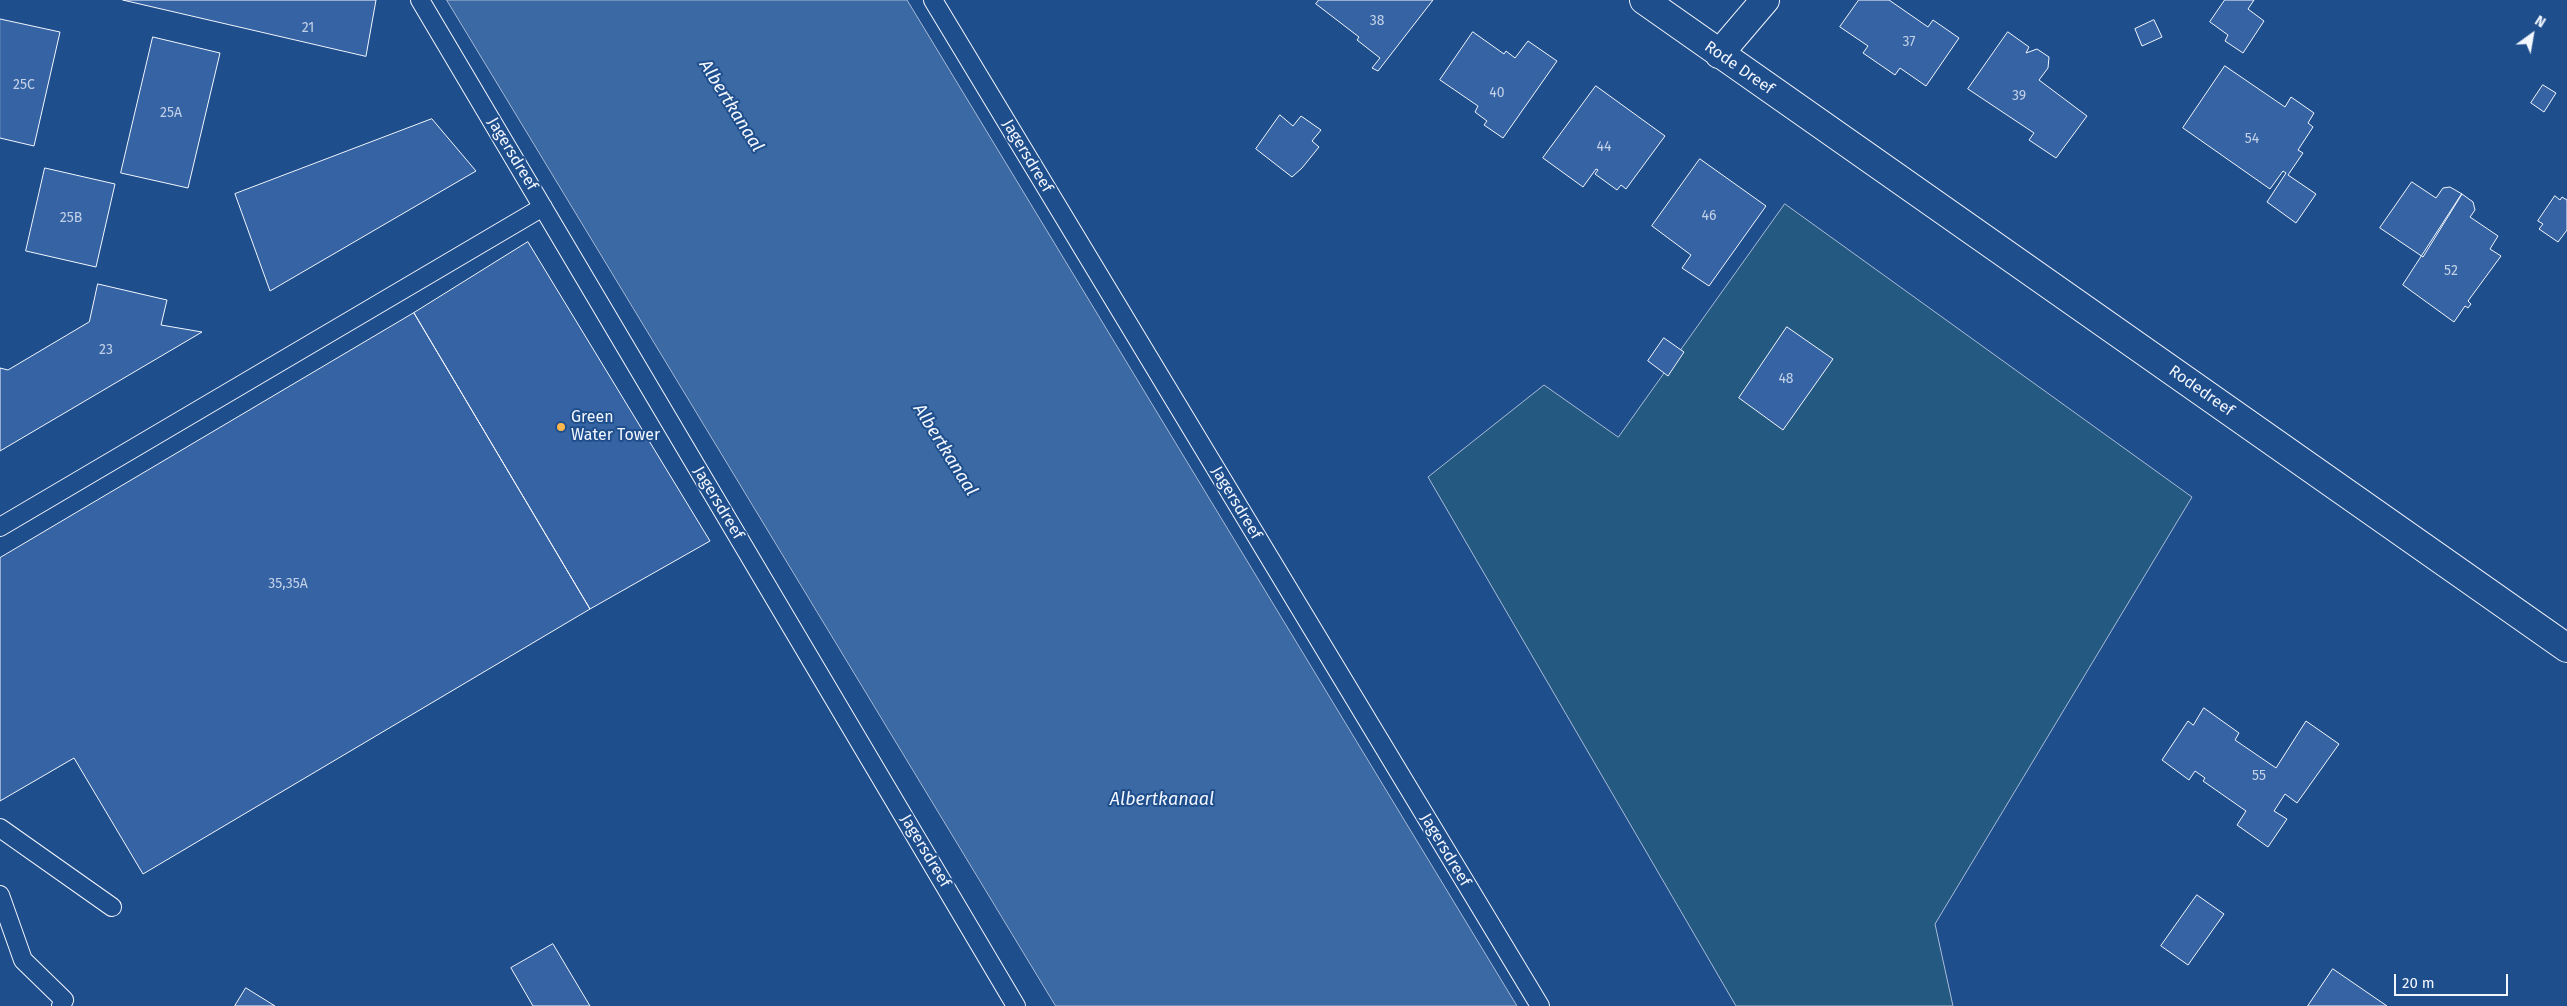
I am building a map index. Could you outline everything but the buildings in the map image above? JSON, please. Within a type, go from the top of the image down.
[{"type":"street","name":"Rode Dreef","points":[[1644,0],[1835,135]]},
{"type":"street","points":[[1719,54],[1765,0]]},
{"type":"street","name":"Rodedreef","points":[[1835,135],[2567,648]]},
{"type":"lane","name":"Jagersdreef","points":[[420,0],[1016,1006]]},
{"type":"lane","name":"Jagersdreef","points":[[933,0],[1540,1006]]},
{"type":"lane","points":[[0,527],[543,208]]},
{"type":"lane","points":[[0,828],[112,907]]},
{"type":"lane","points":[[0,895],[23,960],[64,1000],[61,1006]]},
{"type":"shaded area","points":[[1785,204],[2192,497],[1935,924],[1953,1006],[1736,1006],[1428,477],[1544,385],[1618,437]]},
{"type":"water","name":"Albertkanaal","points":[[447,0],[907,0],[1517,1006],[1056,1006]]},
{"type":"place","name":"Green Water Tower","points":[[561,427]]}]
